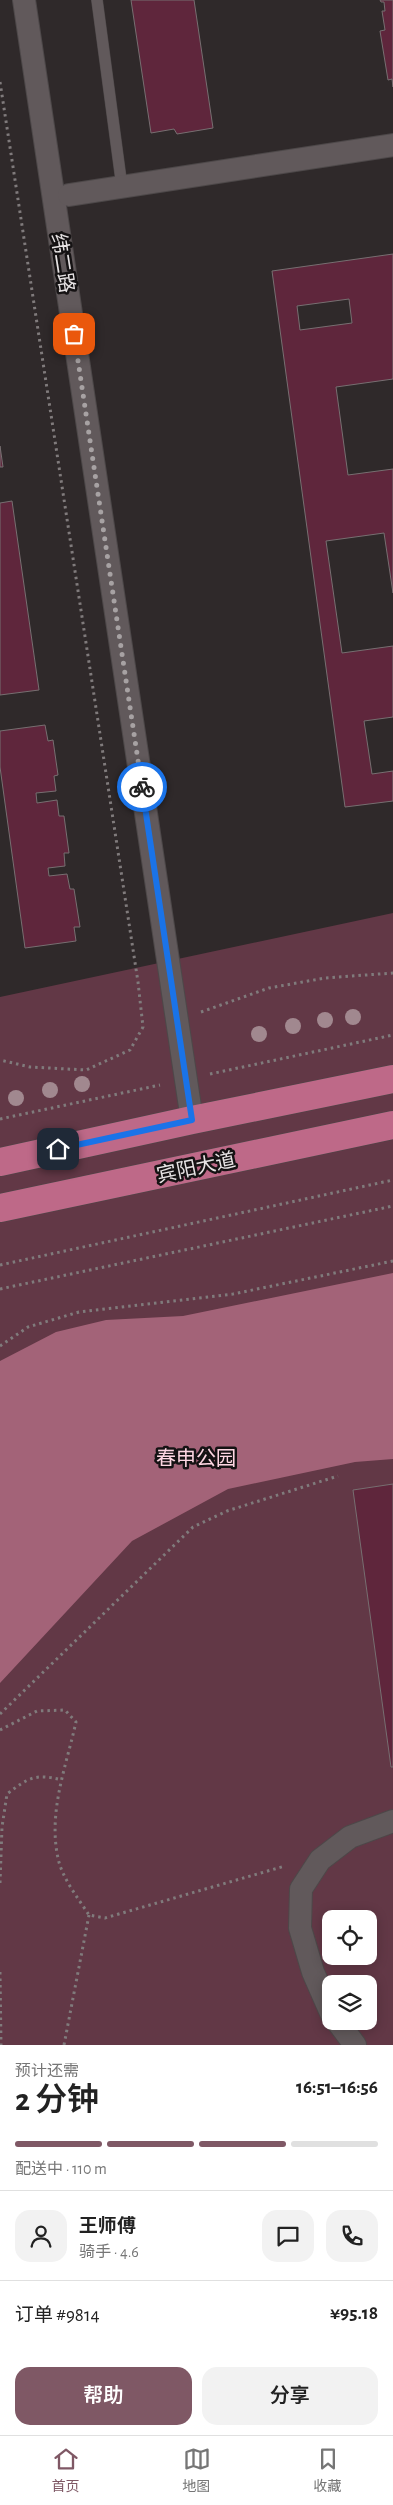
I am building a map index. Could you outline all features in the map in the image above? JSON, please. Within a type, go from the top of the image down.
[{"type":"highway","points":[[0,1162],[393,1079]]},
{"type":"highway","name":"宾阳大道","points":[[0,1208],[393,1125]]},
{"type":"street","name":"纬二路","points":[[24,0],[192,1120]]},
{"type":"street","points":[[69,195],[393,145]]},
{"type":"street","points":[[322,1992],[313,1972],[300,1928],[301,1889],[320,1860],[350,1838],[393,1821]]},
{"type":"street","points":[[343,2030],[354,2045]]},
{"type":"lane","points":[[97,0],[122,187]]},
{"type":"path","points":[[0,82],[138,982],[143,1027],[130,1050],[86,1070],[30,1067],[0,1060]]},
{"type":"path","points":[[198,1013],[269,988],[325,978],[393,973]]},
{"type":"path","points":[[0,1264],[393,1180]]},
{"type":"path","points":[[0,1289],[393,1206]]},
{"type":"path","points":[[0,1346],[28,1326],[79,1312],[234,1294],[393,1261]]},
{"type":"path","points":[[0,1714],[193,1527],[227,1511],[338,1476]]},
{"type":"path","points":[[0,1730],[37,1711],[65,1710],[76,1722],[53,1822],[58,1860],[75,1894],[89,1915],[64,2045]]},
{"type":"path","points":[[0,1883],[2,1827],[7,1794],[29,1778],[47,1776],[62,1780]]},
{"type":"path","points":[[89,1915],[105,1918],[255,1874],[320,1860]]},
{"type":"path","points":[[0,1972],[1,2045]]},
{"type":"green space","name":"春申公园","points":[[393,913],[393,2045],[0,2045],[0,997]]},
{"type":"shaded area","points":[[393,1273],[393,1459],[355,1462],[228,1489],[132,1541],[0,1683],[0,1361],[56,1332],[106,1320],[183,1316]]},
{"type":"building","points":[[131,0],[194,0],[213,128],[177,134],[174,129],[151,133]]},
{"type":"building","points":[[380,0],[393,0],[393,87],[392,79],[388,80],[380,31],[385,30],[382,11],[385,11],[384,2]]},
{"type":"building","points":[[393,254],[393,379],[336,387],[348,475],[393,469],[393,593],[384,533],[326,541],[342,653],[393,646],[393,717],[364,721],[372,774],[393,771],[393,801],[345,807],[272,271]],"holes":[[[349,299],[352,323],[300,330],[297,306]]]},
{"type":"building","points":[[0,446],[3,467],[0,467]]},
{"type":"building","points":[[12,501],[39,690],[0,695],[0,503]]},
{"type":"building","points":[[45,725],[48,741],[53,740],[58,775],[54,776],[56,791],[36,793],[37,803],[57,800],[59,816],[64,816],[69,853],[64,853],[65,866],[48,868],[49,876],[67,874],[70,889],[74,889],[80,927],[74,927],[76,941],[25,948],[0,767],[0,731]]},
{"type":"building","points":[[393,1484],[393,1767],[391,1767],[353,1490]]},
{"type":"way so far","points":[[74,334],[142,787]]},
{"type":"route","points":[[58,1149],[192,1120],[142,787]]}]
